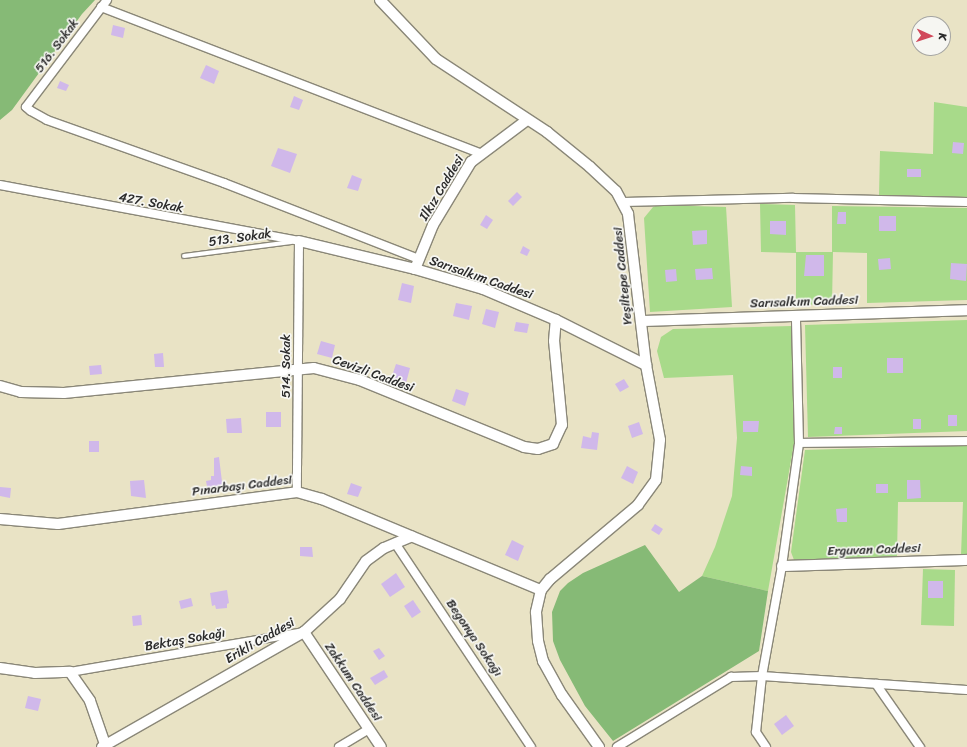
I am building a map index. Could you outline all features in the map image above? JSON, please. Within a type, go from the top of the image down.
[{"type":"street","name":"516. Sokak","points":[[107,0],[26,107],[47,120],[224,183],[417,264]]},
{"type":"street","name":"Yeşiltepe Caddesi","points":[[380,0],[436,59],[527,120],[590,167],[616,191],[624,202],[632,227],[646,365],[660,440],[656,480],[638,505],[560,570],[541,590]]},
{"type":"street","points":[[101,7],[479,154]]},
{"type":"street","name":"Ilkız Caddesi","points":[[417,264],[443,206],[464,172],[479,154],[527,120]]},
{"type":"street","name":"427. Sokak","points":[[0,185],[299,241]]},
{"type":"street","points":[[624,202],[793,198],[967,202]]},
{"type":"street","name":"Sarısalkım Caddesi","points":[[299,241],[417,264],[483,289],[556,320],[646,365]]},
{"type":"street","name":"514. Sokak","points":[[297,492],[299,241]]},
{"type":"street","name":"Sarısalkım Caddesi","points":[[641,321],[967,310]]},
{"type":"street","points":[[766,747],[756,732],[762,676],[782,566],[799,443],[796,316]]},
{"type":"street","name":"Cevizli Caddesi","points":[[0,386],[22,392],[64,393],[298,368],[320,369],[352,378],[524,447],[538,450],[553,444],[562,425],[554,341],[556,320]]},
{"type":"street","points":[[799,443],[967,441]]},
{"type":"street","name":"Pınarbaşı Caddesi","points":[[0,519],[58,524],[297,492],[322,499],[541,590]]},
{"type":"street","name":"Erikli Caddesi","points":[[104,746],[304,632],[340,599],[366,561],[412,536]]},
{"type":"street","name":"Begonya Sokağı","points":[[395,544],[531,747]]},
{"type":"street","name":"Erguvan Caddesi","points":[[782,566],[967,560]]},
{"type":"street","points":[[541,590],[537,601],[536,626],[544,661],[562,695],[599,747]]},
{"type":"street","name":"Bektaş Sokağı","points":[[70,672],[304,632]]},
{"type":"street","name":"Zakkum Caddesi","points":[[304,632],[381,747]]},
{"type":"street","points":[[0,668],[35,673],[70,672],[90,701],[104,746]]},
{"type":"street","points":[[617,747],[731,677],[762,676],[967,690]]},
{"type":"street","points":[[876,684],[920,747]]},
{"type":"street","points":[[339,747],[369,729]]},
{"type":"lane","name":"513. Sokak","points":[[184,256],[299,241]]},
{"type":"green space","points":[[0,0],[95,0],[82,14],[12,110],[0,120]]},
{"type":"green space","points":[[934,102],[967,107],[967,197],[879,195],[880,151],[933,154]]},
{"type":"green space","points":[[760,204],[795,205],[796,252],[832,252],[832,206],[967,208],[967,300],[867,303],[867,253],[833,252],[832,304],[796,305],[796,253],[761,252]]},
{"type":"green space","points":[[658,205],[726,207],[732,307],[650,312],[644,218],[653,207]]},
{"type":"green space","points":[[967,320],[967,431],[808,437],[805,325]]},
{"type":"green space","points":[[792,326],[795,438],[768,591],[702,576],[715,547],[732,496],[737,438],[733,375],[664,378],[657,351],[661,337],[673,329]]},
{"type":"green space","points":[[967,445],[967,555],[961,555],[963,502],[898,502],[897,557],[794,560],[791,552],[805,450]]},
{"type":"green space","points":[[645,545],[679,592],[702,576],[768,591],[759,651],[613,741],[585,706],[560,660],[553,641],[552,612],[560,591],[568,583],[583,573]]},
{"type":"green space","points":[[923,569],[955,570],[954,626],[921,625]]},
{"type":"building","points":[[113,25],[125,28],[123,38],[111,35]]},
{"type":"building","points":[[206,65],[219,71],[214,84],[200,78]]},
{"type":"building","points":[[60,81],[69,85],[66,91],[57,88]]},
{"type":"building","points":[[294,96],[303,100],[299,110],[290,107]]},
{"type":"building","points":[[953,142],[964,143],[963,154],[952,153]]},
{"type":"building","points":[[278,148],[297,154],[290,173],[271,166]]},
{"type":"building","points":[[907,169],[921,169],[921,177],[907,177]]},
{"type":"building","points":[[352,175],[362,179],[358,191],[347,188]]},
{"type":"building","points":[[517,192],[522,197],[513,206],[508,201]]},
{"type":"building","points":[[838,212],[846,212],[846,224],[837,224]]},
{"type":"building","points":[[486,215],[493,220],[487,229],[480,225]]},
{"type":"building","points":[[879,216],[896,216],[896,231],[879,231]]},
{"type":"building","points":[[770,221],[786,221],[786,235],[770,234]]},
{"type":"building","points":[[707,230],[707,244],[693,245],[692,231]]},
{"type":"building","points":[[523,246],[530,250],[527,256],[520,253]]},
{"type":"building","points":[[806,255],[824,255],[824,276],[804,276]]},
{"type":"building","points":[[890,258],[891,269],[879,270],[878,259]]},
{"type":"building","points":[[951,263],[967,264],[966,281],[950,279]]},
{"type":"building","points":[[712,268],[713,279],[696,280],[695,269]]},
{"type":"building","points":[[676,269],[677,281],[666,282],[665,270]]},
{"type":"building","points":[[402,283],[414,286],[411,303],[398,300]]},
{"type":"building","points":[[456,303],[472,306],[469,320],[453,316]]},
{"type":"building","points":[[486,309],[499,312],[495,328],[482,324]]},
{"type":"building","points":[[516,322],[529,324],[527,333],[514,331]]},
{"type":"building","points":[[321,341],[335,345],[332,358],[317,354]]},
{"type":"building","points":[[163,353],[164,367],[155,367],[154,354]]},
{"type":"building","points":[[887,358],[903,358],[903,373],[887,373]]},
{"type":"building","points":[[396,364],[410,368],[406,383],[391,379]]},
{"type":"building","points":[[101,365],[102,374],[90,375],[89,366]]},
{"type":"building","points":[[833,367],[842,367],[842,378],[833,378]]},
{"type":"building","points":[[624,379],[629,387],[620,392],[615,384]]},
{"type":"building","points":[[456,389],[469,393],[465,406],[452,401]]},
{"type":"building","points":[[266,412],[281,412],[281,427],[266,427]]},
{"type":"building","points":[[948,415],[957,415],[957,426],[948,426]]},
{"type":"building","points":[[241,418],[242,433],[227,433],[226,419]]},
{"type":"building","points":[[913,419],[921,419],[921,429],[913,429]]},
{"type":"building","points":[[743,421],[759,421],[758,432],[743,432]]},
{"type":"building","points":[[639,422],[643,434],[632,438],[628,426]]},
{"type":"building","points":[[835,427],[842,427],[842,434],[834,434]]},
{"type":"building","points":[[592,432],[599,433],[597,450],[581,448],[583,436],[591,438]]},
{"type":"building","points":[[89,441],[99,441],[99,452],[89,452]]},
{"type":"building","points":[[219,457],[223,490],[208,492],[206,481],[211,480],[211,476],[214,476],[214,458]]},
{"type":"building","points":[[627,466],[638,472],[633,484],[621,478]]},
{"type":"building","points":[[741,466],[752,467],[752,476],[740,475]]},
{"type":"building","points":[[144,480],[146,498],[131,496],[130,481]]},
{"type":"building","points":[[907,480],[920,480],[921,498],[907,499]]},
{"type":"building","points":[[351,483],[362,487],[358,497],[347,494]]},
{"type":"building","points":[[876,484],[888,484],[888,493],[876,493]]},
{"type":"building","points":[[0,487],[11,488],[10,498],[0,496]]},
{"type":"building","points":[[847,508],[847,522],[837,522],[836,509]]},
{"type":"building","points":[[655,524],[663,529],[659,535],[651,530]]},
{"type":"building","points":[[512,540],[524,546],[518,561],[505,555]]},
{"type":"building","points":[[300,547],[312,547],[313,557],[300,556]]},
{"type":"building","points":[[396,573],[405,587],[390,597],[381,584]]},
{"type":"building","points":[[928,581],[943,581],[943,598],[928,598]]},
{"type":"building","points":[[227,590],[229,603],[227,604],[227,608],[216,609],[215,605],[212,606],[210,593]]},
{"type":"building","points":[[191,598],[193,606],[181,609],[179,601]]},
{"type":"building","points":[[413,600],[421,612],[412,618],[404,606]]},
{"type":"building","points":[[141,615],[142,625],[133,626],[132,616]]},
{"type":"building","points":[[379,648],[385,656],[379,660],[373,651]]},
{"type":"building","points":[[384,670],[388,677],[375,685],[370,678]]},
{"type":"building","points":[[28,696],[41,699],[38,711],[25,708]]},
{"type":"building","points":[[786,715],[794,726],[782,735],[774,724]]}]
